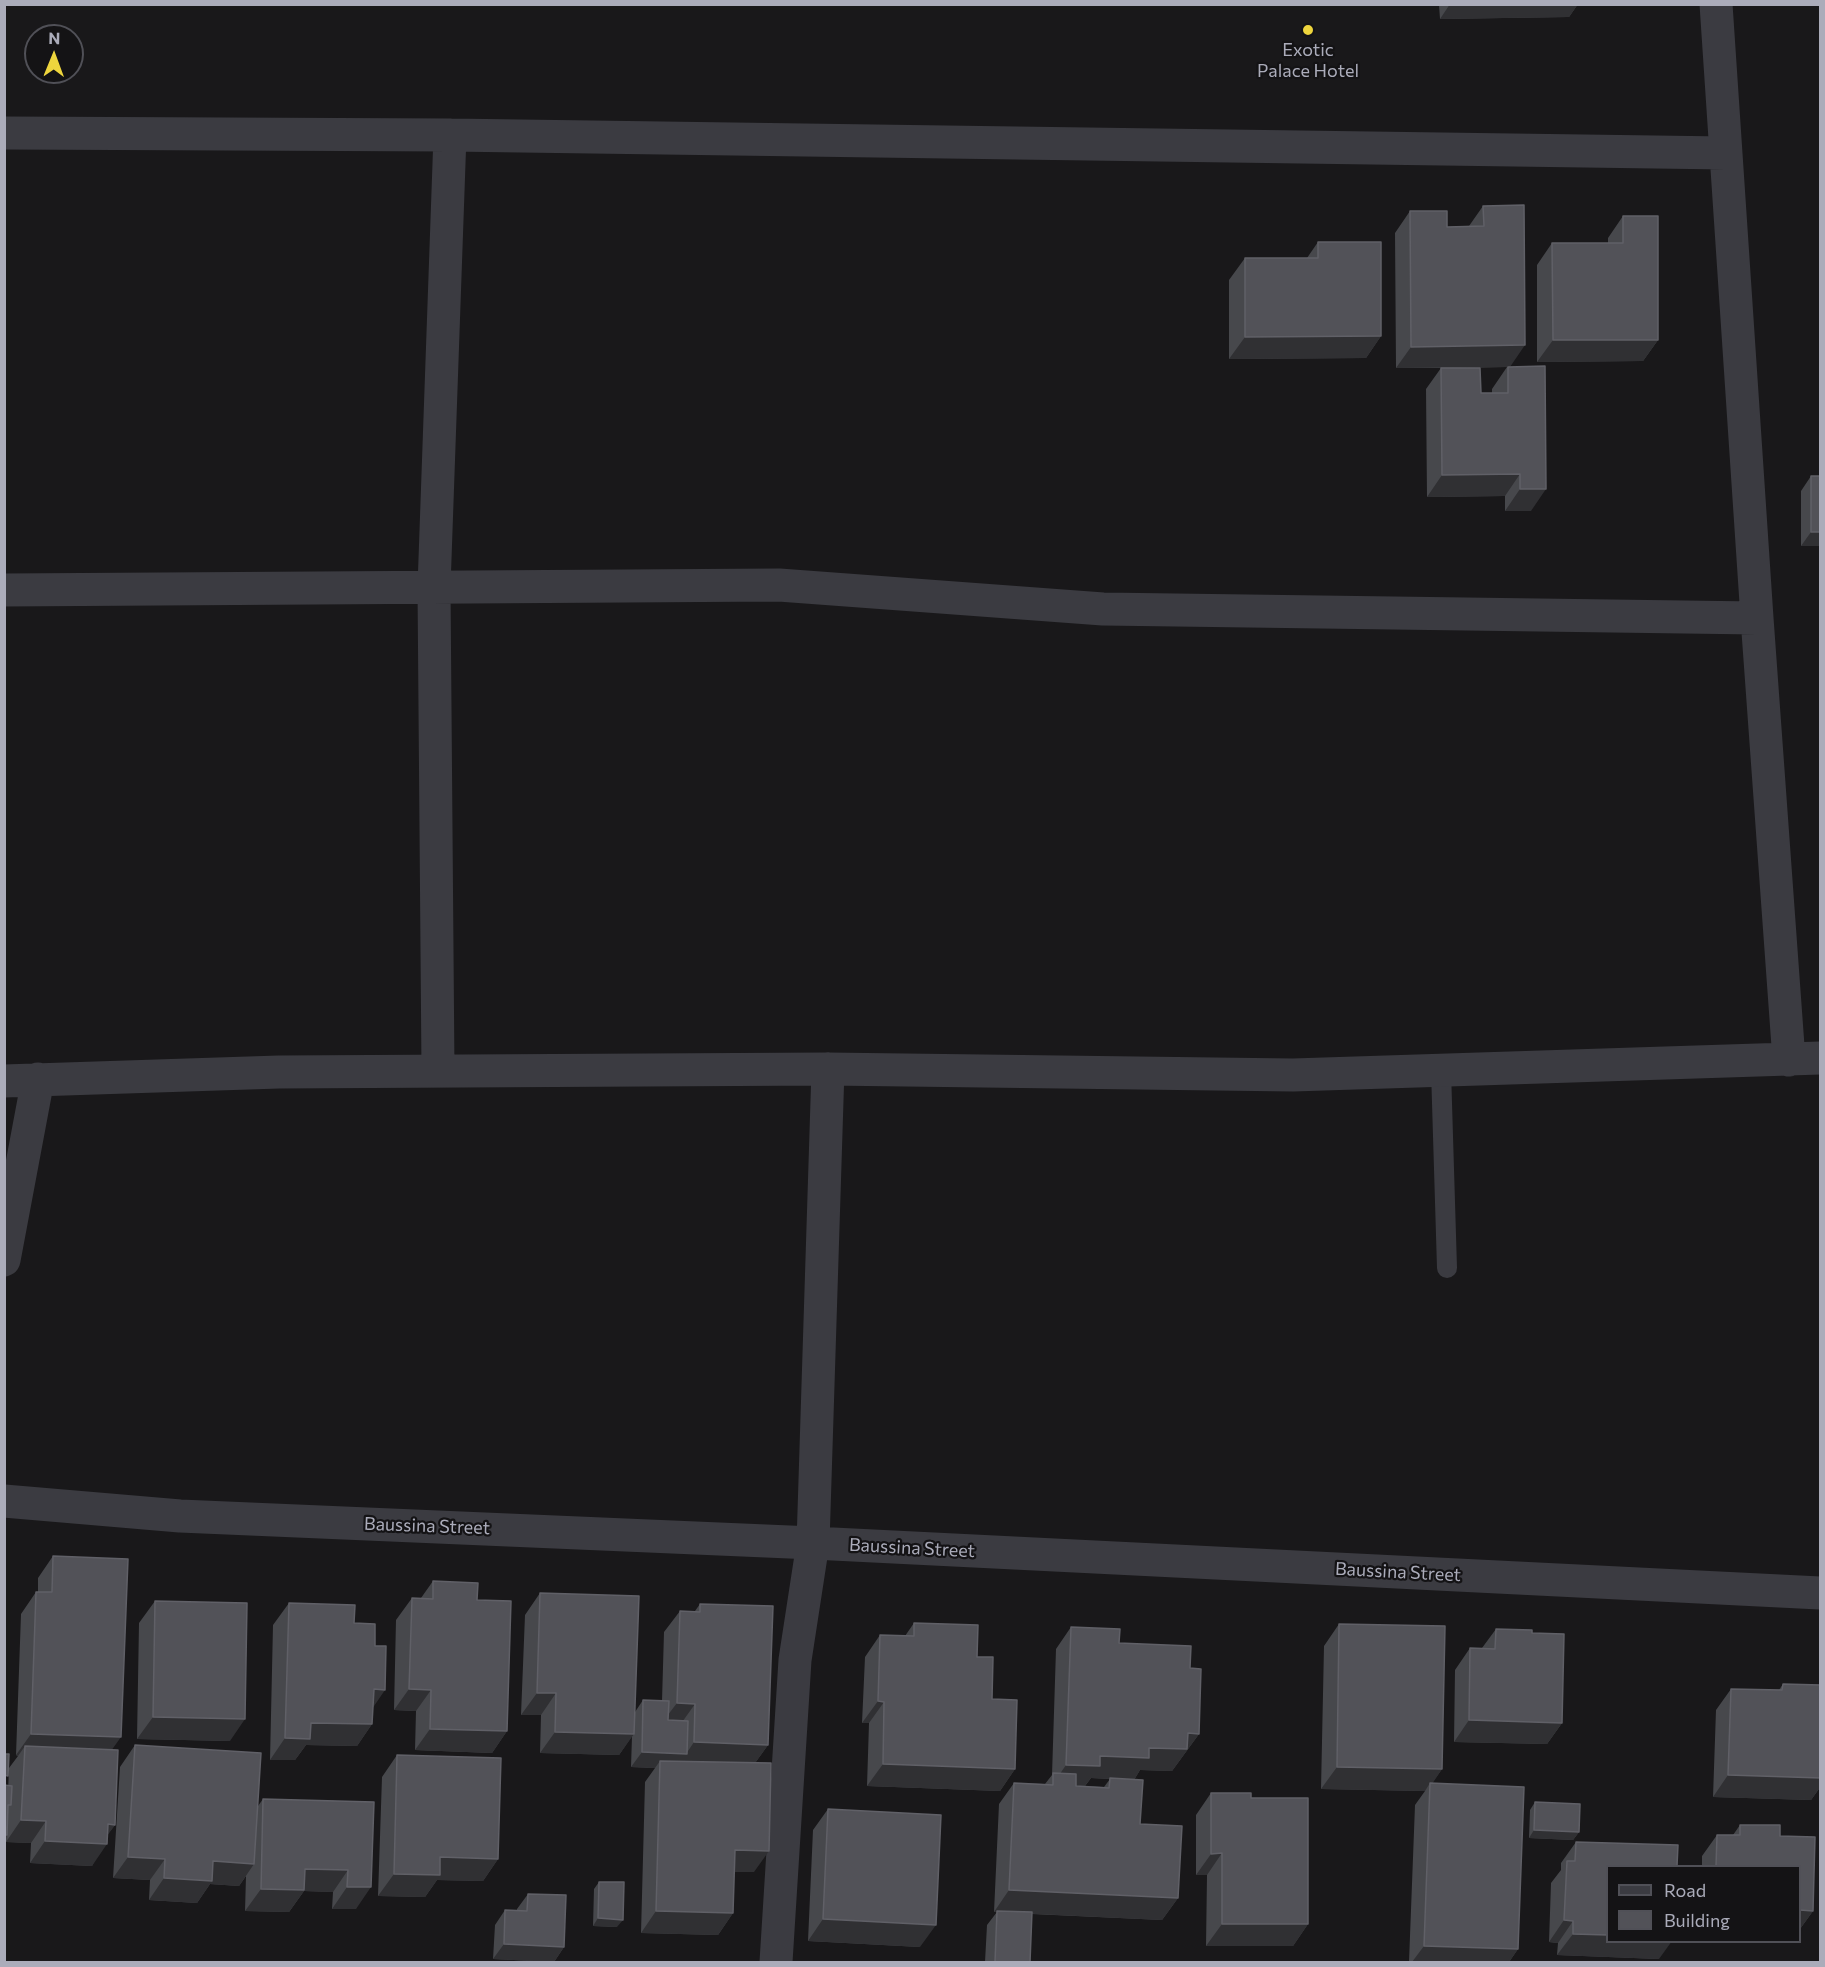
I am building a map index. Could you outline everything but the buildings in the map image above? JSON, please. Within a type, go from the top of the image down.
[{"type":"street","points":[[4,1081],[279,1072],[828,1069],[1293,1075],[1805,1059],[1757,618],[1716,4]]},
{"type":"street","points":[[4,133],[450,135],[1725,153]]},
{"type":"street","points":[[438,1071],[434,587],[450,135]]},
{"type":"street","points":[[4,590],[780,585],[1103,609],[1757,618]]},
{"type":"street","points":[[776,1962],[795,1660],[813,1543],[828,1069]]},
{"type":"street","points":[[4,1260],[38,1079]]},
{"type":"street","name":"Baussina Street","points":[[4,1501],[180,1516],[813,1543],[1821,1593]]},
{"type":"lane","points":[[1441,1070],[1447,1268]]},
{"type":"place","name":"Exotic Palace Hotel","points":[[1308,30]]}]
